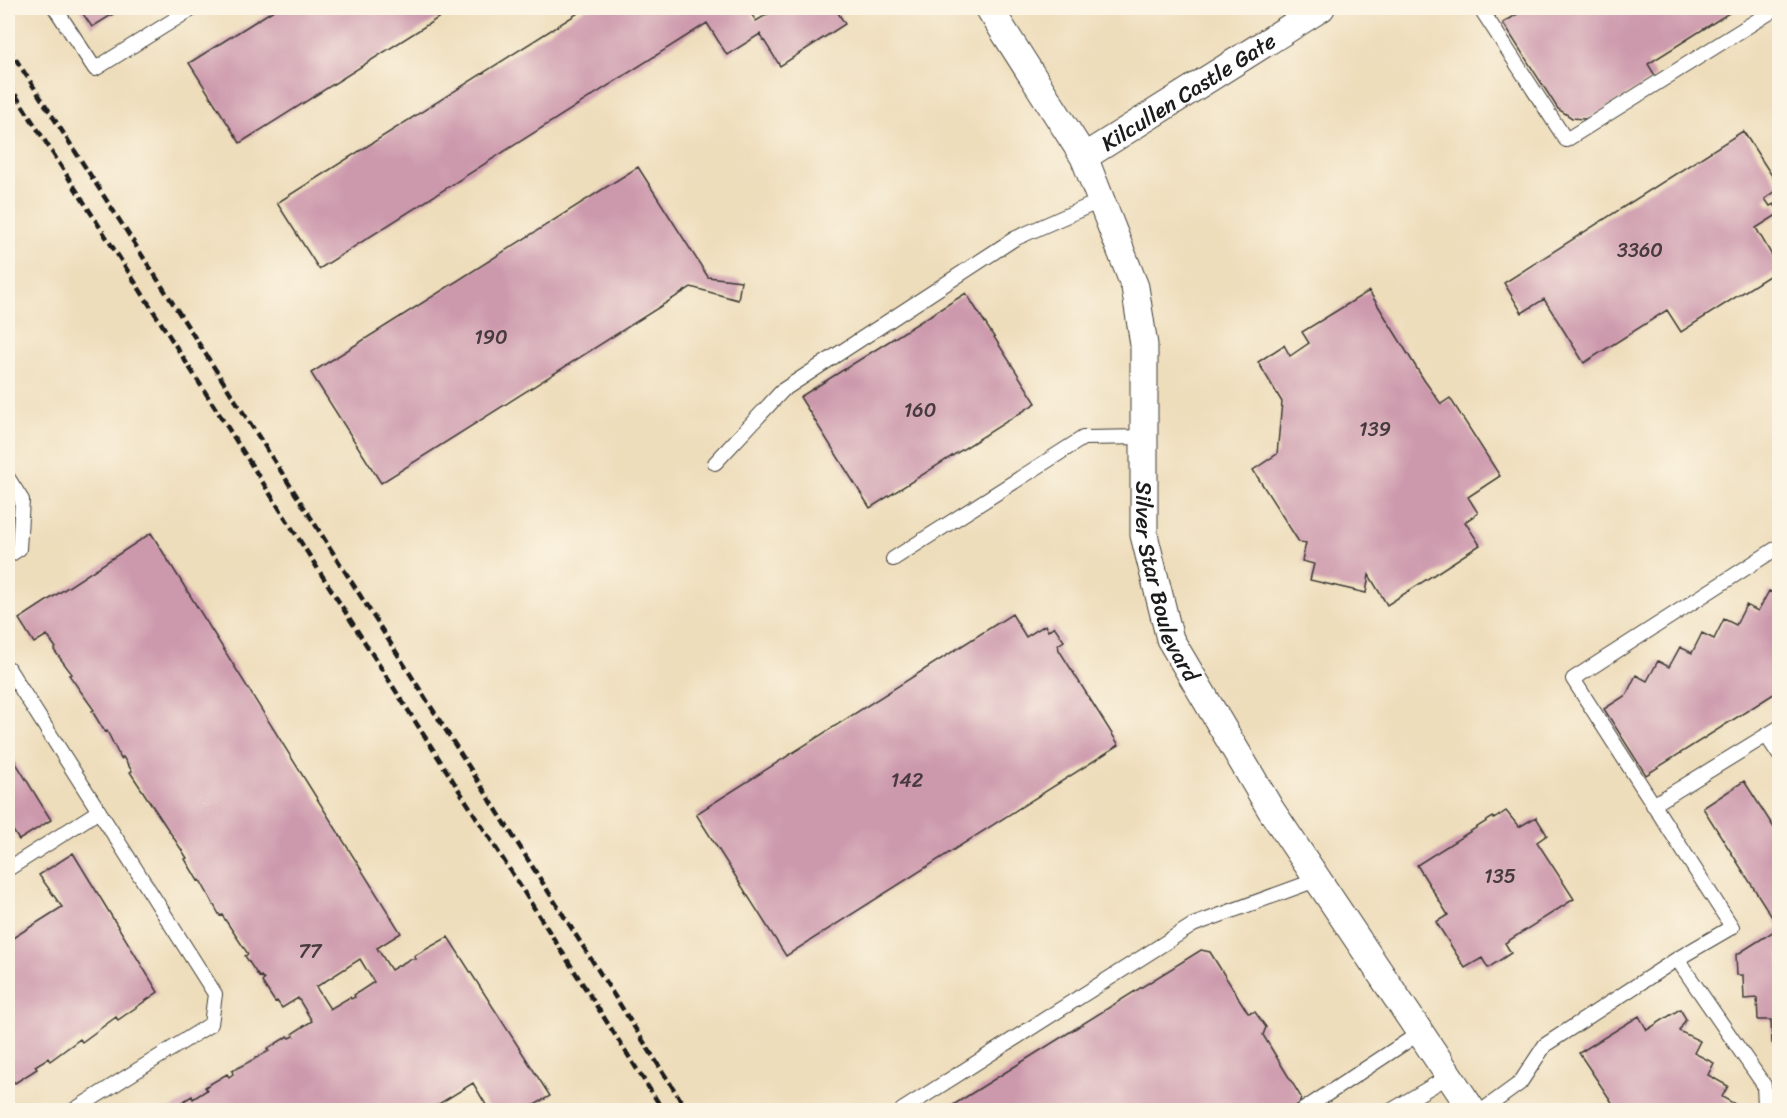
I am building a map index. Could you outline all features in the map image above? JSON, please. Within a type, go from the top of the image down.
[{"type":"street","name":"Silver Star Boulevard","points":[[989,8],[1084,157],[1135,287],[1144,345],[1144,535],[1170,639],[1229,742],[1472,1110]]},
{"type":"street","name":"Kilcullen Castle Gate","points":[[1084,157],[1321,8]]},
{"type":"lane","points":[[55,8],[95,69],[193,8]]},
{"type":"lane","points":[[1484,8],[1481,9],[1566,140],[1777,8]]},
{"type":"lane","points":[[715,463],[783,390],[1014,239],[1102,200]]},
{"type":"lane","points":[[893,559],[1083,438],[1145,437]]},
{"type":"lane","points":[[8,478],[22,500],[18,549],[8,556]]},
{"type":"lane","points":[[1483,1110],[1520,1083],[1545,1045],[1677,959],[1732,927],[1573,679],[1779,546]]},
{"type":"lane","points":[[8,668],[215,994],[211,1024],[74,1110]]},
{"type":"lane","points":[[1653,805],[1779,727]]},
{"type":"lane","points":[[1766,735],[1779,756]]},
{"type":"lane","points":[[8,869],[99,811]]},
{"type":"lane","points":[[902,1110],[1192,926],[1319,879]]},
{"type":"lane","points":[[1677,959],[1764,1085],[1765,1106],[1762,1110]]},
{"type":"lane","points":[[1303,1110],[1421,1032]]},
{"type":"lane","points":[[1392,1110],[1449,1076]]},
{"type":"building","points":[[79,8],[123,8],[92,27]]},
{"type":"building","points":[[277,8],[454,8],[240,143],[189,63]]},
{"type":"building","points":[[586,8],[764,8],[752,15],[756,21],[778,8],[835,8],[845,24],[780,66],[760,34],[727,55],[707,23],[319,269],[277,203]]},
{"type":"building","points":[[1527,8],[1737,8],[1648,64],[1656,77],[1590,118],[1584,119],[1572,118],[1558,109],[1503,23]]},
{"type":"building","points":[[1743,131],[1780,188],[1765,199],[1770,206],[1774,204],[1780,213],[1756,228],[1780,269],[1681,332],[1667,310],[1584,363],[1544,299],[1522,313],[1504,283]]},
{"type":"building","points":[[638,167],[708,277],[741,281],[738,300],[691,287],[381,483],[311,373]]},
{"type":"building","points":[[1369,291],[1424,380],[1441,404],[1450,398],[1500,476],[1468,497],[1478,513],[1465,522],[1480,545],[1387,605],[1369,575],[1366,593],[1310,580],[1314,564],[1302,561],[1306,543],[1299,542],[1253,470],[1277,454],[1282,402],[1258,362],[1284,345],[1290,356],[1309,343],[1302,332]]},
{"type":"building","points":[[966,293],[1036,403],[870,508],[800,397]]},
{"type":"building","points":[[151,533],[401,933],[377,948],[391,970],[410,959],[416,959],[414,956],[448,937],[550,1096],[526,1110],[489,1110],[473,1083],[429,1110],[169,1110],[192,1096],[193,1099],[207,1090],[205,1087],[227,1074],[229,1077],[233,1074],[232,1071],[269,1051],[267,1049],[288,1036],[290,1038],[294,1036],[293,1033],[312,1021],[298,998],[282,1008],[277,1001],[275,1002],[262,982],[264,980],[261,976],[259,977],[245,956],[248,954],[222,915],[220,916],[185,859],[187,858],[130,772],[132,771],[123,757],[121,759],[107,731],[105,732],[92,711],[94,710],[69,675],[72,674],[54,650],[56,648],[47,635],[34,643],[19,619]],"holes":[[[360,959],[374,982],[354,995],[355,997],[351,999],[350,997],[330,1009],[316,987]]]},
{"type":"building","points":[[1769,591],[1780,596],[1780,690],[1646,775],[1604,709],[1626,695],[1636,675],[1647,681],[1658,661],[1669,667],[1680,647],[1692,653],[1702,633],[1714,639],[1724,619],[1736,625],[1746,605],[1758,611]]},
{"type":"building","points":[[1012,614],[1026,637],[1045,625],[1048,631],[1054,626],[1064,641],[1058,645],[1059,650],[1119,745],[786,956],[696,814]]},
{"type":"building","points":[[8,750],[51,820],[19,840],[8,823]]},
{"type":"building","points":[[1744,781],[1780,837],[1780,1042],[1772,1043],[1771,1020],[1758,1020],[1757,998],[1744,999],[1743,975],[1737,975],[1736,955],[1779,928],[1703,808]]},
{"type":"building","points":[[1506,811],[1519,827],[1536,817],[1547,835],[1537,842],[1574,899],[1505,943],[1511,953],[1488,968],[1482,958],[1465,968],[1436,922],[1448,915],[1417,865]]},
{"type":"building","points":[[73,853],[158,992],[118,1020],[116,1017],[82,1042],[80,1039],[50,1061],[48,1058],[35,1066],[37,1069],[15,1083],[13,1081],[8,1084],[8,941],[62,907],[39,875]]},
{"type":"building","points":[[1201,950],[1210,952],[1248,1013],[1255,1012],[1266,1027],[1263,1035],[1301,1097],[1299,1104],[1289,1110],[945,1110]]},
{"type":"building","points":[[1680,1009],[1686,1019],[1679,1031],[1700,1041],[1694,1053],[1714,1063],[1708,1075],[1728,1086],[1722,1097],[1742,1108],[1741,1110],[1617,1110],[1579,1053],[1639,1016],[1647,1030]]},
{"type":"railway","points":[[8,47],[311,518],[687,1110]]},
{"type":"railway","points":[[8,83],[663,1110]]}]
